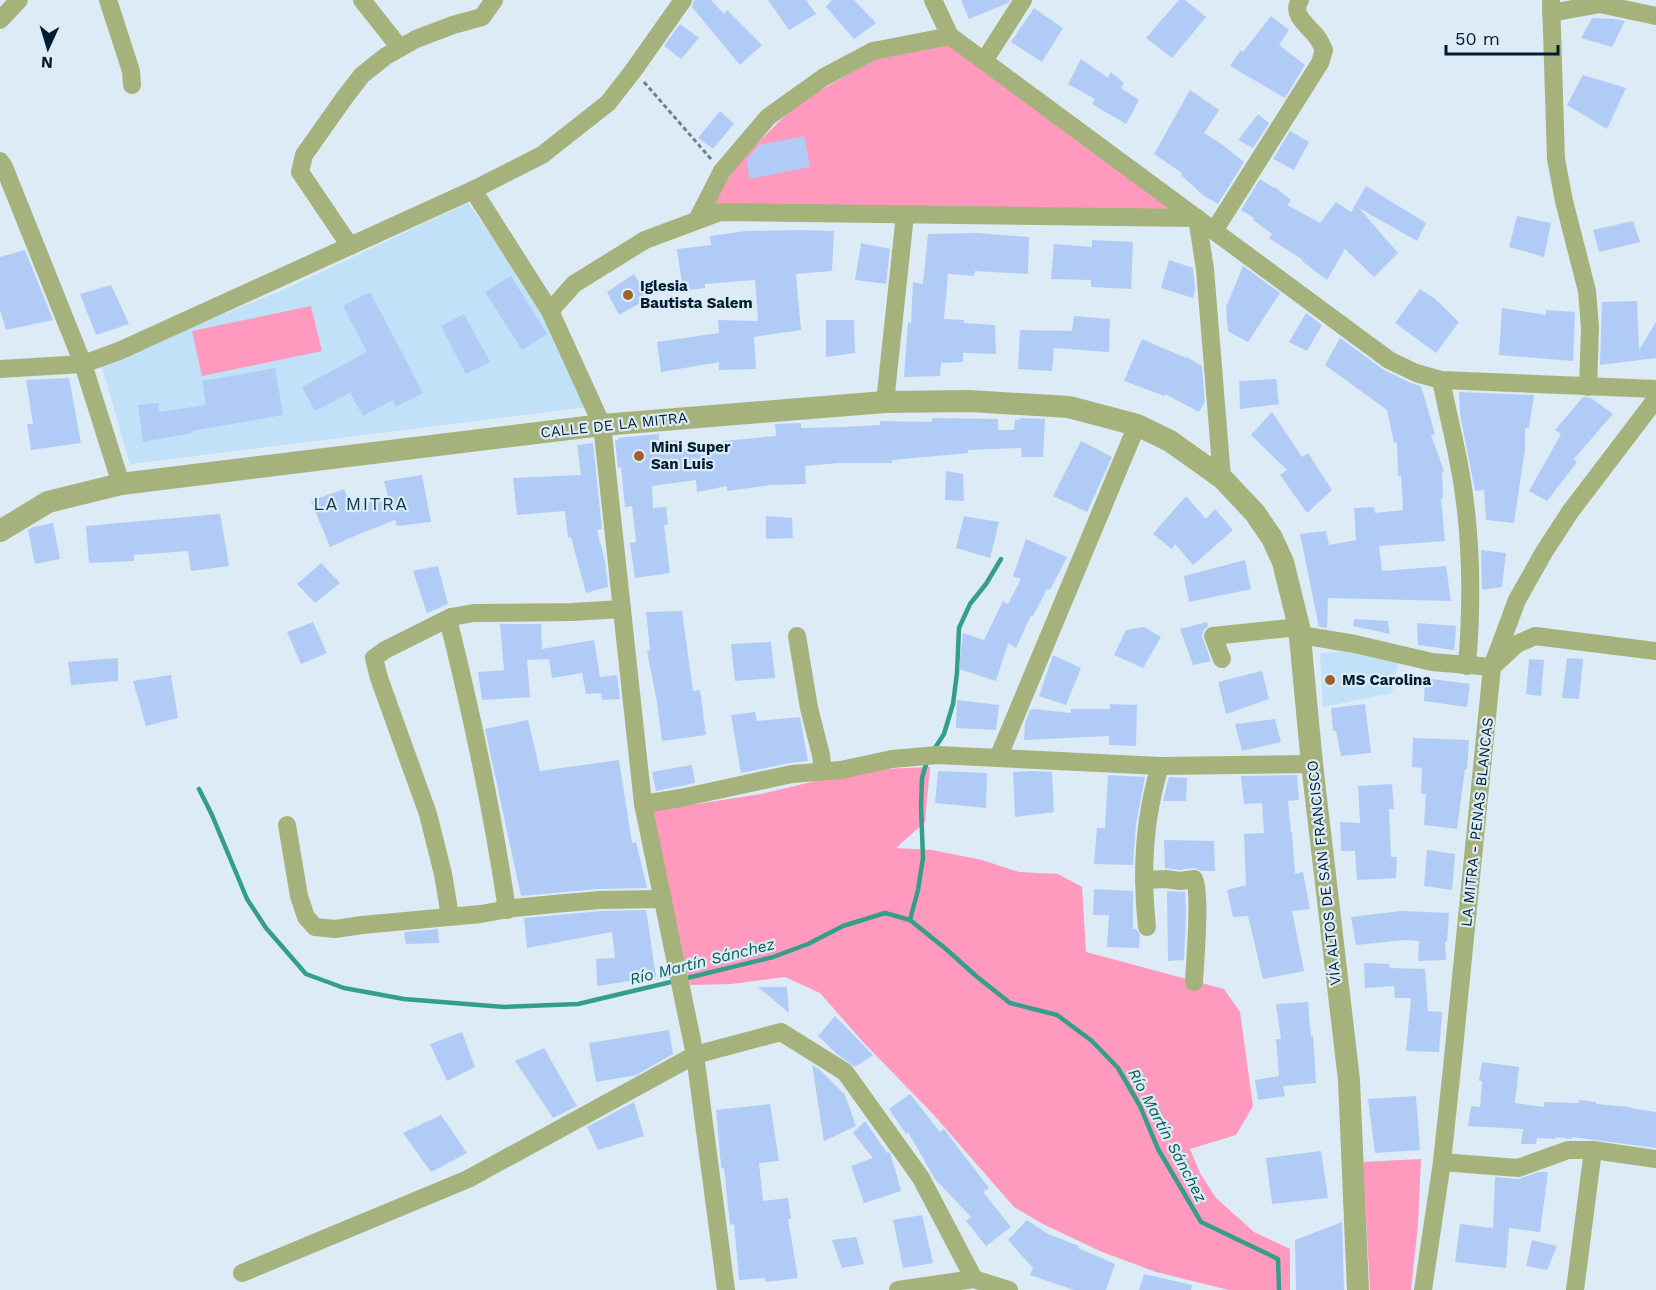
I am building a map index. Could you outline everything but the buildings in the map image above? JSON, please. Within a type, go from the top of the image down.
[{"type":"street","points":[[0,20],[19,0]]},
{"type":"street","points":[[108,0],[131,71],[132,85]]},
{"type":"street","points":[[362,0],[400,48]]},
{"type":"street","points":[[350,246],[300,172],[304,155],[362,75],[386,56],[416,39],[482,17],[494,0]]},
{"type":"street","points":[[0,369],[83,364],[119,351],[473,190],[542,155],[608,103],[683,0]]},
{"type":"street","points":[[933,0],[950,36],[1389,360],[1416,374],[1441,380],[1656,390]]},
{"type":"street","points":[[984,61],[1023,0]]},
{"type":"street","points":[[1214,231],[1320,63],[1324,51],[1319,38],[1298,16],[1297,5],[1300,0]]},
{"type":"street","points":[[1588,387],[1590,328],[1587,291],[1564,201],[1556,159],[1551,7],[1600,4],[1656,16]]},
{"type":"street","points":[[698,220],[722,171],[768,117],[824,77],[873,51],[950,36]]},
{"type":"street","points":[[0,161],[83,364],[121,484]]},
{"type":"street","points":[[473,190],[550,311],[602,425],[643,804],[695,1055],[726,1290]]},
{"type":"street","points":[[550,311],[574,284],[645,240],[720,212],[1197,218]]},
{"type":"street","points":[[885,402],[905,214]]},
{"type":"street","points":[[1197,218],[1205,269],[1222,478]]},
{"type":"street","points":[[1441,380],[1463,486],[1467,522],[1471,590],[1467,666]]},
{"type":"street","name":"LA MITRA - PENAS BLANCAS","points":[[1423,1290],[1442,1162],[1492,667],[1517,600],[1544,552],[1570,512],[1656,399]]},
{"type":"street","name":"CALLE DE LA MITRA","points":[[0,531],[48,502],[121,484],[602,425],[885,402],[969,401],[1069,407],[1137,425],[1170,441],[1222,478]]},
{"type":"street","points":[[998,758],[1137,425]]},
{"type":"street","name":"VÍA ALTOS DE SAN FRANCISCO","points":[[1222,478],[1255,513],[1272,538],[1282,561],[1300,631],[1312,764],[1348,1080],[1358,1290]]},
{"type":"street","points":[[450,916],[443,874],[428,814],[379,678],[374,658],[385,650],[451,617],[474,613],[622,609]]},
{"type":"street","points":[[451,617],[450,627],[475,730],[498,849],[507,910]]},
{"type":"street","points":[[1222,659],[1213,636],[1300,631],[1432,662],[1467,666],[1492,667],[1517,644],[1535,636],[1656,651]]},
{"type":"street","points":[[797,636],[809,708],[823,771]]},
{"type":"street","points":[[643,804],[792,774],[841,770],[892,759],[938,755],[1160,766],[1312,764]]},
{"type":"street","points":[[1147,927],[1144,880],[1148,823],[1160,766]]},
{"type":"street","points":[[287,825],[299,896],[306,917],[315,927],[335,929],[362,924],[481,914],[600,900],[662,899]]},
{"type":"street","points":[[1144,880],[1194,879],[1197,885],[1194,982]]},
{"type":"street","points":[[242,1273],[468,1179],[695,1055],[781,1032],[845,1072],[921,1178],[974,1279]]},
{"type":"street","points":[[1442,1162],[1518,1168],[1568,1150],[1593,1150],[1656,1159]]},
{"type":"street","points":[[1575,1290],[1593,1150]]},
{"type":"street","points":[[898,1290],[974,1279],[1009,1290]]},
{"type":"path","points":[[633,70],[722,171]]},
{"type":"shaded area","points":[[949,44],[1177,214],[711,207],[739,161],[797,104],[876,58]]},
{"type":"shaded area","points":[[468,203],[539,303],[589,407],[130,464],[101,364],[283,290]]},
{"type":"shaded area","points":[[311,306],[322,351],[202,376],[192,331]]},
{"type":"shaded area","points":[[1349,651],[1398,662],[1392,693],[1323,707],[1320,653]]},
{"type":"shaded area","points":[[930,767],[925,822],[896,848],[932,850],[982,860],[1019,872],[1058,874],[1082,887],[1086,952],[1224,989],[1240,1012],[1253,1106],[1236,1135],[1190,1149],[1200,1173],[1216,1198],[1254,1232],[1290,1249],[1290,1290],[1229,1290],[1156,1272],[1102,1252],[1043,1224],[1014,1207],[933,1114],[864,1043],[820,993],[785,977],[731,984],[690,985],[652,811],[761,794],[824,779],[883,769]]},
{"type":"shaded area","points":[[1421,1159],[1418,1225],[1411,1290],[1370,1290],[1363,1162]]},
{"type":"waterway","points":[[933,751],[944,734],[953,704],[959,628],[970,604],[986,584],[1001,559]]},
{"type":"waterway","points":[[910,920],[923,858],[922,778],[927,761]]},
{"type":"waterway","name":"Río Martín Sánchez","points":[[199,789],[247,899],[266,928],[306,974],[344,988],[404,999],[504,1007],[578,1004],[675,981]]},
{"type":"waterway","name":"Río Martín Sánchez","points":[[683,979],[773,957],[808,944],[843,926],[885,913],[910,920],[1010,1003],[1057,1015],[1092,1041],[1118,1068],[1140,1106],[1158,1149],[1201,1222],[1278,1259],[1279,1290]]},
{"type":"place","name":"Iglesia Bautista Salem","points":[[628,295]]},
{"type":"place","name":"Mini Super San Luis","points":[[639,456]]},
{"type":"place","name":"MS Carolina","points":[[1330,680]]},
{"type":"district","name":"LA MITRA","points":[[361,504]]}]
